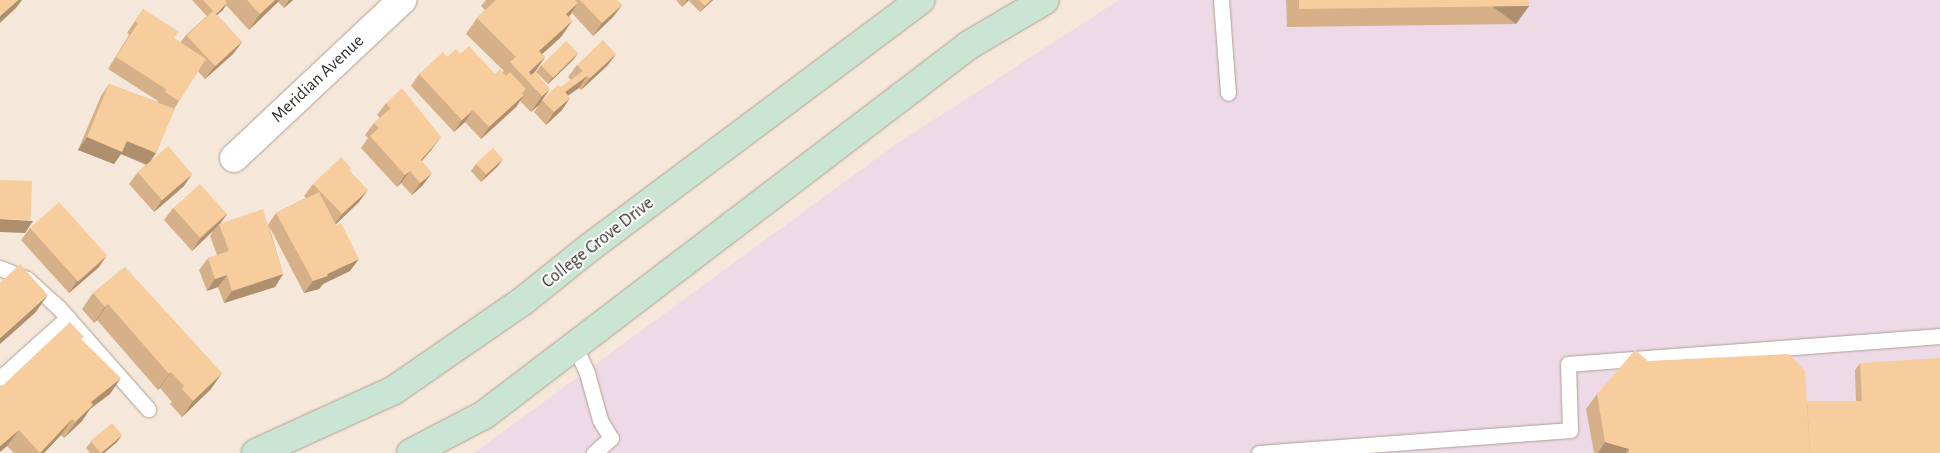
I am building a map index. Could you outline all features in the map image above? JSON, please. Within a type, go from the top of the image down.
[{"type":"main road","name":"College Grove Drive","points":[[256,453],[394,390],[523,301],[589,248],[921,0]]},
{"type":"main road","points":[[411,453],[484,415],[969,45],[1045,0]]},
{"type":"street","name":"Meridian Avenue","points":[[234,158],[402,0]]},
{"type":"lane","points":[[1221,0],[1228,93]]},
{"type":"lane","points":[[0,268],[27,279],[68,317],[148,409]]},
{"type":"lane","points":[[0,378],[68,317]]},
{"type":"lane","points":[[1259,453],[1570,430],[1568,364],[1940,336]]},
{"type":"lane","points":[[575,346],[588,373],[600,420],[612,438],[594,453]]},
{"type":"shaded area","points":[[1119,0],[1940,0],[1940,453],[474,453],[895,145]]},
{"type":"building","points":[[0,0],[18,0],[0,16]]},
{"type":"building","points":[[203,0],[225,0],[227,3],[216,14]]},
{"type":"building","points":[[247,0],[275,0],[260,14]]},
{"type":"building","points":[[496,0],[575,0],[578,3],[566,14],[572,21],[539,51],[545,57],[529,72],[531,75],[535,72],[550,89],[542,96],[510,62],[516,57],[477,18]]},
{"type":"building","points":[[580,0],[617,0],[622,5],[602,23]]},
{"type":"building","points":[[699,0],[711,0],[705,6]]},
{"type":"building","points":[[1299,0],[1528,0],[1529,6],[1299,9]]},
{"type":"building","points":[[143,9],[179,32],[174,38],[206,59],[179,101],[165,92],[166,89],[116,57],[138,23],[135,21]]},
{"type":"building","points":[[213,11],[242,42],[215,66],[187,36]]},
{"type":"building","points":[[603,40],[616,54],[590,78],[587,76],[565,92],[570,98],[554,112],[542,100],[558,85],[561,87],[583,71],[577,65]]},
{"type":"building","points":[[566,41],[578,53],[553,78],[541,66]]},
{"type":"building","points":[[469,46],[495,74],[500,69],[506,76],[510,72],[526,89],[522,93],[524,95],[489,127],[473,110],[462,120],[419,74],[443,52],[447,57],[456,49],[460,54]]},
{"type":"building","points":[[109,84],[175,109],[156,153],[127,141],[122,152],[87,137]]},
{"type":"building","points":[[402,88],[441,137],[421,160],[432,173],[420,183],[410,171],[405,175],[370,136],[379,128],[374,123],[391,108],[386,103]]},
{"type":"building","points":[[168,146],[192,174],[162,200],[138,172]]},
{"type":"building","points":[[493,148],[503,159],[486,175],[476,163]]},
{"type":"building","points":[[341,157],[351,168],[349,170],[368,190],[342,214],[313,184]]},
{"type":"building","points":[[0,180],[32,181],[31,220],[0,219]]},
{"type":"building","points":[[200,184],[227,214],[200,238],[173,208]]},
{"type":"building","points":[[319,192],[336,225],[341,223],[359,259],[327,274],[328,276],[313,281],[276,213]]},
{"type":"building","points":[[59,202],[107,256],[78,282],[30,228]]},
{"type":"building","points":[[263,209],[283,274],[232,291],[227,275],[215,279],[208,258],[229,251],[219,224]]},
{"type":"building","points":[[20,264],[48,295],[0,338],[0,283]]},
{"type":"building","points":[[125,267],[222,373],[193,401],[182,389],[184,386],[171,372],[169,374],[108,304],[105,307],[93,293]]},
{"type":"building","points":[[70,322],[84,337],[81,339],[121,378],[91,402],[93,405],[75,422],[72,419],[40,453],[19,430],[0,446],[0,388]]},
{"type":"building","points":[[1635,350],[1648,361],[1789,354],[1805,371],[1810,453],[1629,453],[1629,449],[1605,442],[1597,394]]},
{"type":"building","points":[[1940,358],[1940,453],[1810,453],[1807,401],[1862,401],[1860,363]]},
{"type":"building","points":[[112,423],[122,435],[101,453],[91,441]]}]
